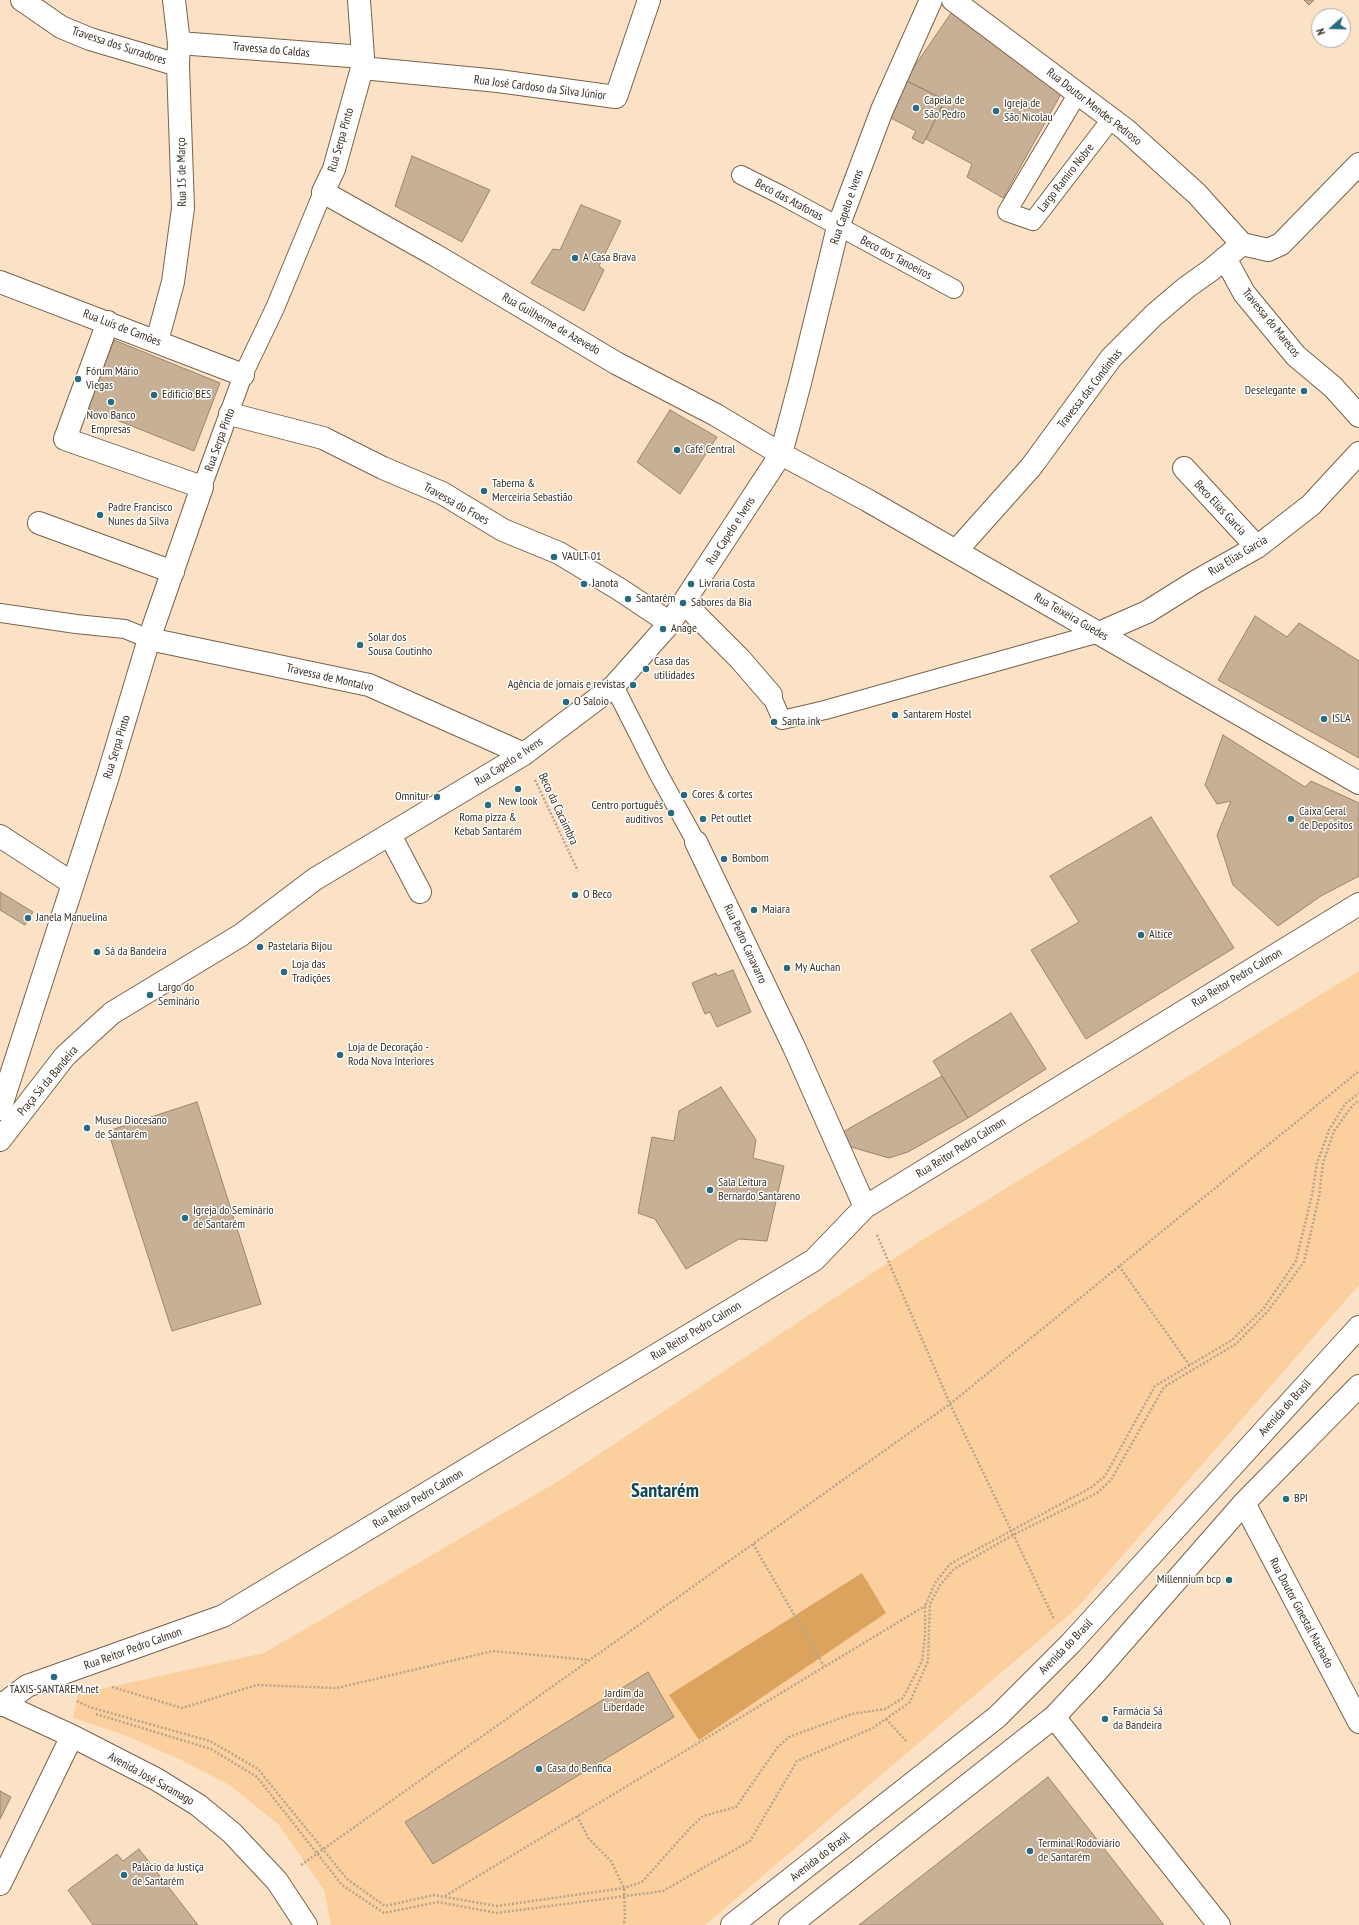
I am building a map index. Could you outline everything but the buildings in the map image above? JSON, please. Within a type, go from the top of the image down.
[{"type":"street","name":"Travessa dos Surradores","points":[[22,0],[61,27],[90,39],[178,65]]},
{"type":"street","name":"Rua 15 de Março","points":[[157,342],[173,282],[184,208],[178,65],[179,43],[174,0]]},
{"type":"street","name":"Rua Serpa Pinto","points":[[323,192],[334,169],[362,63],[359,0]]},
{"type":"street","name":"Rua José Cardoso da Silva Júnior","points":[[362,63],[616,97],[649,0]]},
{"type":"street","name":"Rua Capelo e Ivens","points":[[241,935],[315,879],[524,754],[614,686],[670,623],[781,454],[800,383],[838,226],[882,110],[930,0]]},
{"type":"street","name":"Rua Doutor Mendes Pedroso","points":[[953,0],[1112,118],[1197,194],[1242,244]]},
{"type":"street","name":"Travessa do Caldas","points":[[179,43],[362,63]]},
{"type":"street","points":[[1242,244],[1268,250],[1281,244],[1359,164]]},
{"type":"street","name":"Rua Guilherme de Azevedo","points":[[323,192],[435,255],[616,362],[716,415],[781,454]]},
{"type":"street","name":"Travessa das Condinhas","points":[[956,551],[1031,467],[1111,358],[1160,310],[1242,244]]},
{"type":"street","name":"Travessa do Marecos","points":[[1225,258],[1244,293],[1296,356],[1333,387],[1359,416]]},
{"type":"street","name":"Rua Luís de Camões","points":[[0,282],[108,322],[243,375]]},
{"type":"street","points":[[108,322],[65,439],[202,487]]},
{"type":"street","name":"Travessa do Froes","points":[[230,414],[323,438],[383,468],[442,493],[503,530],[559,553],[619,589],[670,623]]},
{"type":"street","name":"Rua Elias Garcia","points":[[1098,633],[1147,612],[1195,582],[1257,547],[1311,505],[1359,453]]},
{"type":"street","name":"Rua Teixeira Guedes","points":[[781,454],[956,551],[1359,783]]},
{"type":"street","name":"Beco Elias Garcia","points":[[1184,468],[1257,547]]},
{"type":"street","name":"Rua Serpa Pinto","points":[[0,1109],[72,883],[108,776],[149,639],[202,487]]},
{"type":"street","points":[[39,523],[173,572]]},
{"type":"street","points":[[684,603],[740,659],[771,695]]},
{"type":"street","name":"Travessa de Montalvo","points":[[149,639],[368,684],[524,754]]},
{"type":"street","points":[[390,835],[420,892]]},
{"type":"street","points":[[0,836],[72,883]]},
{"type":"street","name":"Rua Pedro Canavarro","points":[[696,842],[794,1047],[865,1207]]},
{"type":"street","name":"Rua Reitor Pedro Calmon","points":[[1,1704],[27,1686],[223,1616],[814,1260],[865,1207],[1359,904]]},
{"type":"street","name":"Praça Sá da Bandeira","points":[[0,1140],[65,1056],[112,1013],[241,935]]},
{"type":"street","name":"Avenida do Brasil","points":[[732,1925],[998,1717],[1071,1643],[1359,1327]]},
{"type":"street","points":[[790,1925],[1054,1717],[1244,1503],[1359,1386]]},
{"type":"street","name":"Rua Doutor Ginestal Machado","points":[[1244,1503],[1359,1722]]},
{"type":"street","name":"Avenida José Saramago","points":[[1,1704],[72,1736],[156,1779],[198,1805],[232,1833],[277,1881],[306,1925]]},
{"type":"street","points":[[1054,1717],[1219,1925]]},
{"type":"street","points":[[0,1884],[72,1736]]},
{"type":"lane","name":"Largo Ramiro Nobre","points":[[1078,93],[1007,212],[1033,221],[1112,118]]},
{"type":"lane","name":"Beco das Atafonas","points":[[741,175],[838,226]]},
{"type":"lane","name":"Rua Serpa Pinto","points":[[202,487],[243,375],[275,308],[323,192]]},
{"type":"lane","name":"Beco dos Tanoeiros","points":[[838,226],[954,289]]},
{"type":"lane","points":[[0,613],[125,629],[149,639]]},
{"type":"lane","points":[[771,695],[782,720],[825,710],[1098,633]]},
{"type":"lane","name":"Rua Pedro Canavarro","points":[[614,686],[658,773],[696,842]]},
{"type":"path","name":"Beco da Cacaimbra","points":[[524,754],[578,871]]},
{"type":"path","points":[[277,1881],[318,1854],[950,1404],[1359,1071]]},
{"type":"path","points":[[77,1701],[89,1707],[210,1741],[258,1770],[347,1879],[384,1906],[434,1895],[496,1906],[624,1888],[642,1882],[690,1828],[703,1816],[736,1807],[777,1748],[789,1737],[852,1714],[884,1709],[903,1698],[922,1660],[925,1636],[925,1606],[935,1583],[950,1564],[1092,1487],[1105,1476],[1155,1386],[1232,1340],[1264,1308],[1296,1261],[1318,1163],[1329,1130],[1345,1104],[1359,1093]]},
{"type":"path","points":[[92,1713],[211,1749],[257,1777],[342,1885],[384,1913],[438,1902],[496,1913],[663,1890],[750,1841],[797,1760],[873,1728],[910,1702],[928,1661],[930,1604],[940,1585],[954,1569],[1013,1535],[1097,1492],[1111,1480],[1164,1387],[1236,1344],[1268,1311],[1304,1262],[1319,1197],[1323,1163],[1334,1131],[1352,1106],[1359,1100]]},
{"type":"path","points":[[865,1207],[950,1404],[1055,1621],[1071,1643]]},
{"type":"path","points":[[1119,1266],[1190,1366]]},
{"type":"path","points":[[753,1544],[824,1666]]},
{"type":"path","points":[[444,1897],[925,1606]]},
{"type":"path","points":[[112,1687],[182,1708],[257,1685],[337,1688],[493,1651],[589,1660]]},
{"type":"path","points":[[886,1719],[907,1742]]},
{"type":"path","points":[[577,1816],[589,1839],[611,1861],[624,1888],[625,1918],[623,1925]]},
{"type":"green space","name":"Jardim da Liberdade","points":[[1359,971],[1359,1285],[1076,1609],[705,1925],[331,1925],[324,1890],[279,1825],[231,1786],[179,1759],[124,1735],[73,1718],[78,1694],[264,1653],[557,1482],[922,1240]]},
{"type":"shaded area","points":[[862,1573],[886,1613],[699,1740],[669,1695]]},
{"type":"place","name":"Capela de São Pedro","points":[[916,108]]},
{"type":"place","name":"Igreja de São Nicolau","points":[[996,111]]},
{"type":"place","name":"A Casa Brava","points":[[575,258]]},
{"type":"place","name":"Fórum Mário Viegas","points":[[78,379]]},
{"type":"place","name":"Deselegante","points":[[1304,391]]},
{"type":"place","name":"Edifício BES","points":[[154,395]]},
{"type":"place","name":"Novo Banco Empresas","points":[[111,402]]},
{"type":"place","name":"Café Central","points":[[677,450]]},
{"type":"place","name":"Taberna & Merceiria Sebastião","points":[[484,491]]},
{"type":"place","name":"Padre Francisco Nunes da Silva","points":[[100,515]]},
{"type":"place","name":"VAULT 01","points":[[554,557]]},
{"type":"place","name":"Janota","points":[[584,584]]},
{"type":"place","name":"Livraria Costa","points":[[691,584]]},
{"type":"place","name":"Santarém","points":[[628,599]]},
{"type":"place","name":"Sabores da Bia","points":[[683,603]]},
{"type":"place","name":"Anage","points":[[663,629]]},
{"type":"place","name":"Solar dos Sousa Coutinho","points":[[360,645]]},
{"type":"place","name":"Casa das utilidades","points":[[646,669]]},
{"type":"place","name":"Agência de jornais e revistas","points":[[633,685]]},
{"type":"place","name":"O Saloio","points":[[566,702]]},
{"type":"place","name":"Santarem Hostel","points":[[895,715]]},
{"type":"place","name":"ISLA","points":[[1324,719]]},
{"type":"place","name":"Santa ink","points":[[774,722]]},
{"type":"place","name":"New look","points":[[518,789]]},
{"type":"place","name":"Cores & cortes","points":[[684,795]]},
{"type":"place","name":"Omnitur","points":[[437,797]]},
{"type":"place","name":"Roma pizza & Kebab Santarém","points":[[488,805]]},
{"type":"place","name":"Centro português auditivos","points":[[671,813]]},
{"type":"place","name":"Pet outlet","points":[[703,819]]},
{"type":"place","name":"Caixa Geral de Depósitos","points":[[1291,819]]},
{"type":"place","name":"Bombom","points":[[724,859]]},
{"type":"place","name":"O Beco","points":[[575,895]]},
{"type":"place","name":"Maiara","points":[[754,910]]},
{"type":"place","name":"Janela Manuelina","points":[[28,918]]},
{"type":"place","name":"Altice","points":[[1141,935]]},
{"type":"place","name":"Pastelaria Bijou","points":[[260,947]]},
{"type":"place","name":"Sá da Bandeira","points":[[97,952]]},
{"type":"place","name":"My Auchan","points":[[787,968]]},
{"type":"place","name":"Loja das Tradições","points":[[284,972]]},
{"type":"place","name":"Largo do Seminário","points":[[150,995]]},
{"type":"place","name":"Loja de Decoração - Roda Nova Interiores","points":[[340,1055]]},
{"type":"place","name":"Museu Diocesano de Santarém","points":[[87,1128]]},
{"type":"place","name":"Sala Leitura Bernardo Santareno","points":[[710,1190]]},
{"type":"place","name":"Igreja do Seminário de Santarém","points":[[185,1218]]},
{"type":"place","name":"BPI","points":[[1286,1499]]},
{"type":"place","name":"Millennium bcp","points":[[1229,1580]]},
{"type":"place","name":"TAXIS-SANTAREM.net","points":[[54,1677]]},
{"type":"place","name":"Farmácia Sá da Bandeira","points":[[1105,1719]]},
{"type":"place","name":"Casa do Benfica","points":[[539,1769]]},
{"type":"place","name":"Terminal Rodoviário de Santarém","points":[[1030,1851]]},
{"type":"place","name":"Palácio da Justiça de Santarém","points":[[124,1875]]},
{"type":"district","name":"Santarém","points":[[665,1491]]}]
